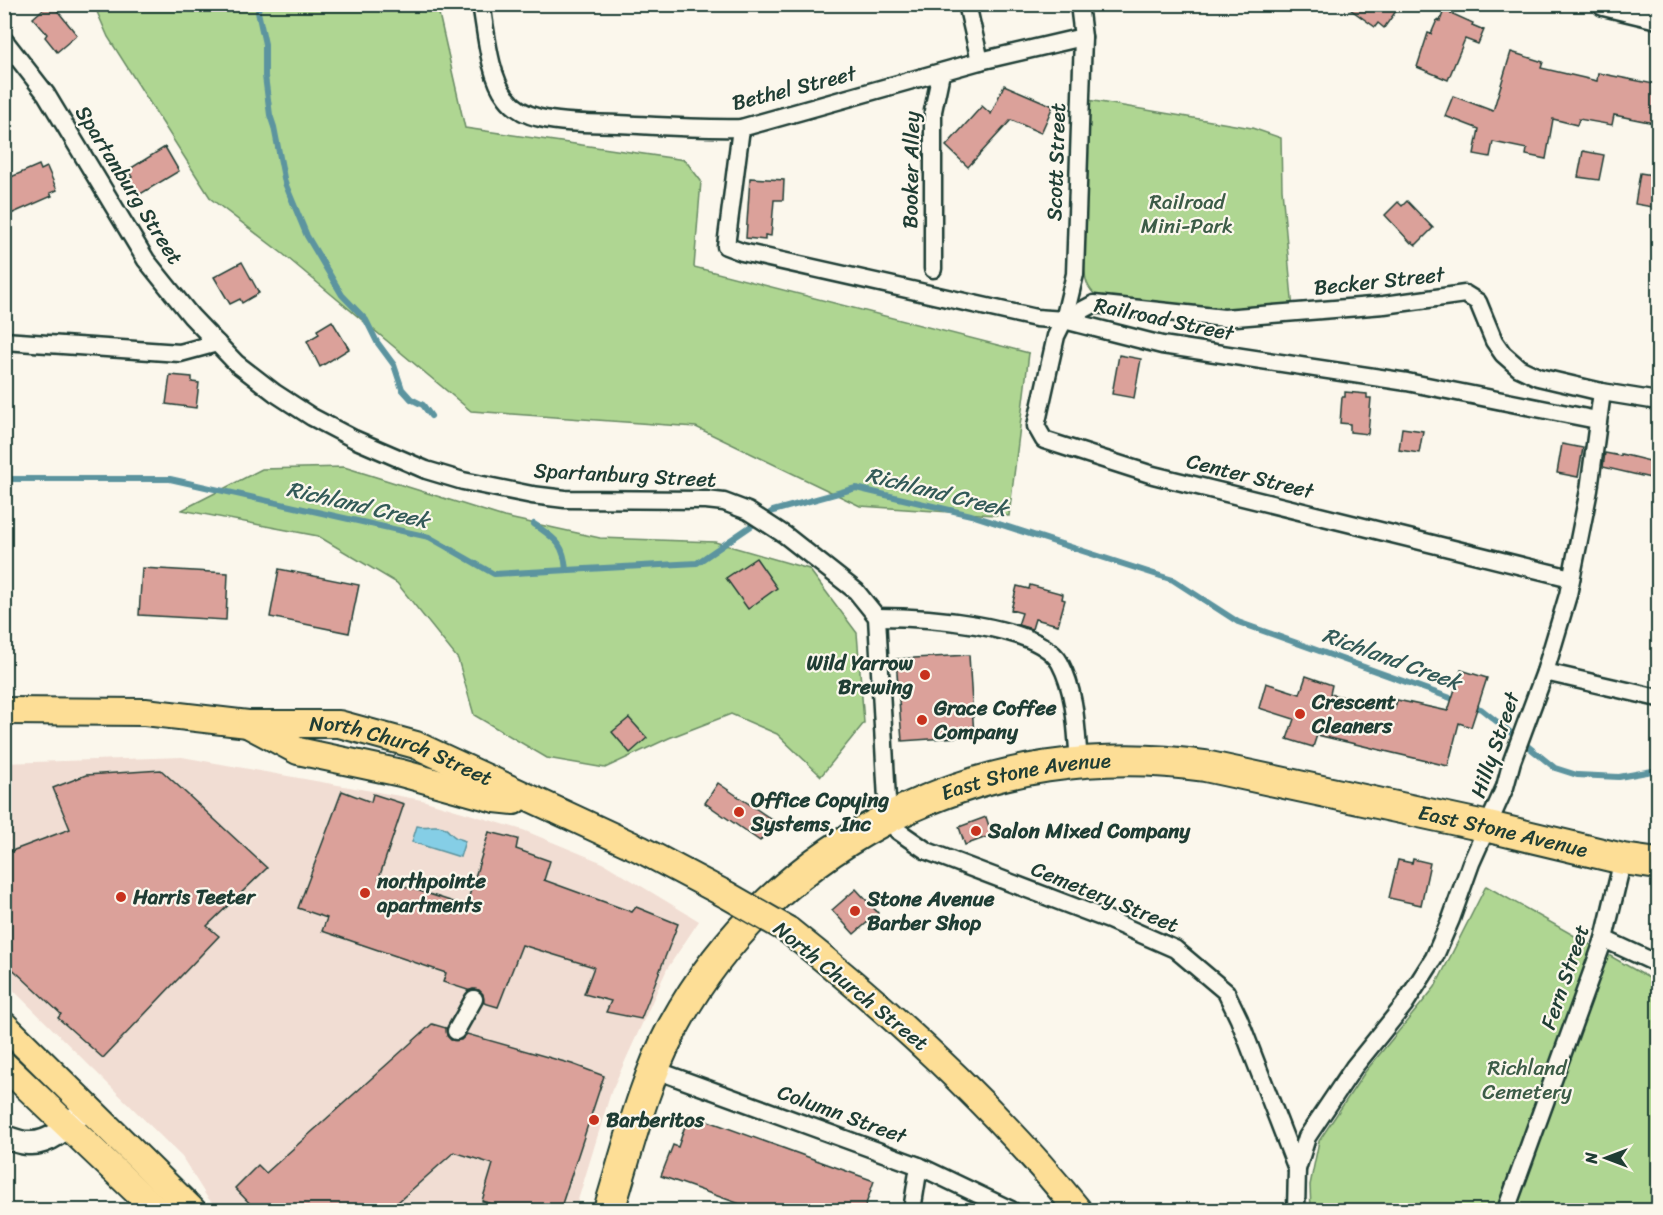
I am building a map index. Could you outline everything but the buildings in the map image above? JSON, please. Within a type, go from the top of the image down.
[{"type":"highway","name":"East Stone Avenue","points":[[609,1210],[653,1069],[674,1026],[727,945],[782,888],[819,859],[888,818],[929,798],[970,783],[1006,774],[1079,762],[1130,759],[1175,761],[1489,827],[1623,859],[1659,864]]},
{"type":"main road","name":"North Church Street","points":[[4,711],[145,712],[248,724],[339,724],[416,745],[547,805],[640,849],[788,930],[838,969],[931,1052],[1020,1142],[1078,1210]]},
{"type":"main road","name":"North Church Street","points":[[248,724],[298,751],[401,773],[495,799],[547,805]]},
{"type":"main road","points":[[330,758],[337,743],[353,743],[406,759],[472,772]]},
{"type":"main road","points":[[4,1025],[192,1210]]},
{"type":"main road","points":[[4,1065],[156,1210]]},
{"type":"street","name":"Bethel Street","points":[[481,4],[499,86],[516,107],[524,112],[539,118],[572,122],[704,129],[741,128],[980,61],[1083,37]]},
{"type":"street","points":[[968,4],[980,61]]},
{"type":"street","name":"Scott Street","points":[[1064,320],[1075,274],[1083,37],[1079,4]]},
{"type":"street","points":[[1604,4],[1659,17]]},
{"type":"street","name":"Spartanburg Street","points":[[4,40],[46,94],[146,260],[190,316],[236,363],[275,393],[312,417],[354,439],[426,470],[463,481],[565,499],[724,502],[748,511],[785,534],[856,591],[877,617]]},
{"type":"street","name":"Booker Alley","points":[[933,269],[933,111],[941,73]]},
{"type":"street","name":"Railroad Street","points":[[741,128],[726,246],[742,252],[1036,318],[1064,320],[1162,345],[1407,382],[1597,420]]},
{"type":"street","name":"Becker Street","points":[[1064,320],[1094,304],[1224,318],[1384,305],[1465,294],[1478,302],[1494,341],[1503,354],[1519,368],[1538,377],[1602,392],[1659,401]]},
{"type":"street","name":"Center Street","points":[[1064,320],[1056,336],[1036,426],[1044,440],[1153,475],[1571,578]]},
{"type":"street","points":[[4,341],[180,353],[218,343]]},
{"type":"street","name":"Hilly Street","points":[[1296,1210],[1297,1169],[1307,1137],[1326,1107],[1404,1005],[1434,958],[1505,787],[1512,761],[1545,672],[1571,578],[1588,490],[1602,392]]},
{"type":"street","points":[[888,818],[877,617],[949,621],[1029,638],[1042,645],[1060,662],[1073,700],[1079,762]]},
{"type":"street","points":[[1545,672],[1659,698]]},
{"type":"street","name":"Cemetery Street","points":[[888,818],[898,831],[927,851],[1109,920],[1175,949],[1226,992],[1239,1019],[1297,1169]]},
{"type":"street","name":"Fern Street","points":[[1506,1210],[1604,939],[1623,859]]},
{"type":"street","points":[[1604,939],[1659,964]]},
{"type":"street","points":[[456,1030],[474,999]]},
{"type":"street","name":"Column Street","points":[[653,1069],[919,1166],[1011,1210]]},
{"type":"street","points":[[4,1137],[27,1144],[53,1138],[88,1106]]},
{"type":"street","points":[[912,1210],[919,1166]]},
{"type":"shaded area","points":[[182,757],[422,800],[523,830],[603,863],[699,921],[667,969],[611,1092],[575,1210],[219,1210],[207,1197],[182,1157],[5,982],[4,763]]},
{"type":"green space","points":[[94,5],[437,5],[465,128],[685,160],[701,181],[694,267],[1029,353],[1009,516],[860,506],[696,427],[471,411],[283,254],[211,199],[108,37]]},
{"type":"green space","name":"Railroad Mini-Park","points":[[1088,100],[1252,128],[1281,138],[1282,189],[1293,310],[1199,312],[1098,297],[1090,289],[1086,281],[1084,262]]},
{"type":"green space","points":[[344,467],[504,517],[600,538],[715,542],[809,569],[857,633],[864,723],[821,776],[777,734],[731,714],[669,738],[605,768],[547,758],[474,715],[458,659],[397,583],[318,536],[182,510],[262,469]]},
{"type":"green space","name":"Richland Cemetery","points":[[1486,886],[1658,983],[1658,1210],[1311,1210],[1310,1185],[1319,1141],[1365,1072],[1435,987]]},
{"type":"water","points":[[417,826],[443,827],[455,837],[465,841],[460,857],[412,842]]},
{"type":"waterway","points":[[259,4],[258,12],[265,44],[265,76],[270,115],[285,183],[307,236],[342,295],[366,320],[377,342],[394,365],[402,389],[411,399],[423,405],[431,416]]},
{"type":"waterway","name":"Richland Creek","points":[[4,479],[170,479],[429,537],[494,574],[697,563],[773,511],[856,488],[971,515],[1173,580],[1238,622],[1459,701]]},
{"type":"waterway","points":[[534,524],[557,542],[563,554],[566,570]]},
{"type":"waterway","name":"Richland Creek","points":[[1471,706],[1481,709],[1555,768],[1577,775],[1619,777],[1658,770]]},
{"type":"place","name":"Wild Yarrow Brewing","points":[[925,675]]},
{"type":"place","name":"Crescent Cleaners","points":[[1300,714]]},
{"type":"place","name":"Grace Coffee Company","points":[[922,720]]},
{"type":"place","name":"Office Copying Systems, Inc","points":[[739,812]]},
{"type":"place","name":"Salon Mixed Company","points":[[976,831]]},
{"type":"place","name":"northpointe apartments","points":[[365,893]]},
{"type":"place","name":"Harris Teeter","points":[[121,897]]},
{"type":"place","name":"Stone Avenue Barber Shop","points":[[855,911]]},
{"type":"place","name":"Barberitos","points":[[594,1120]]}]
